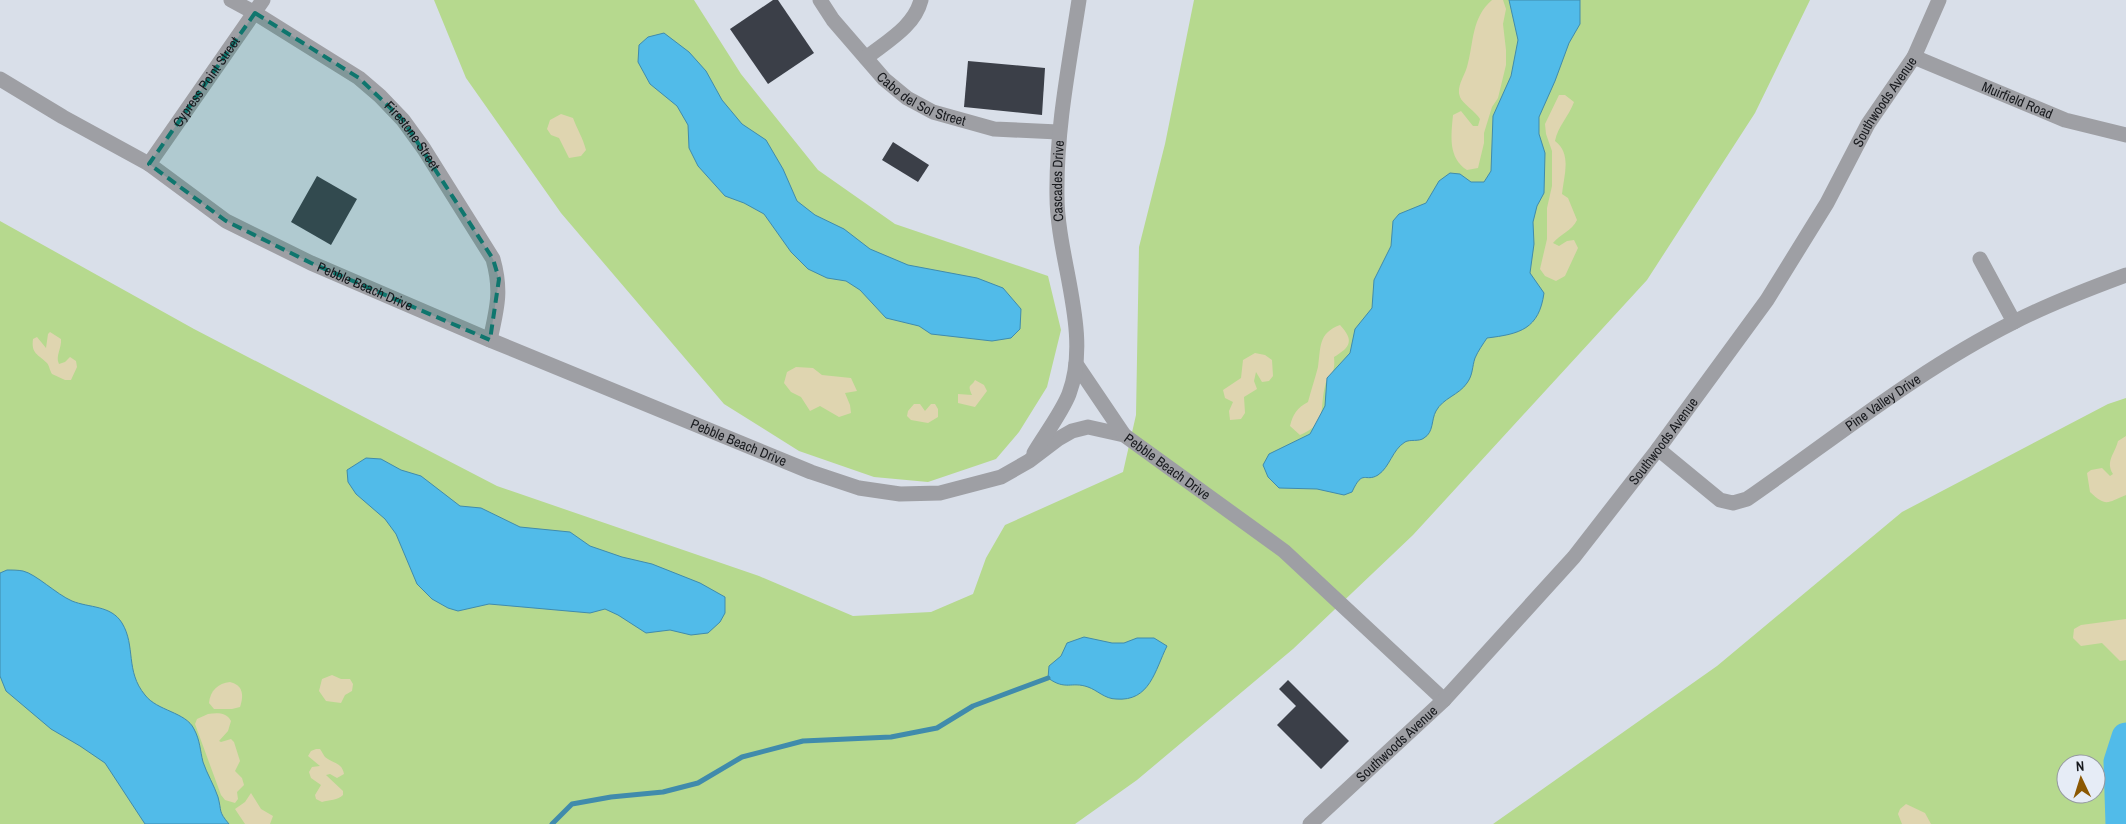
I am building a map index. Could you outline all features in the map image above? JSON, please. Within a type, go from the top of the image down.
[{"type":"street","name":"Firestone Street","points":[[231,0],[256,13],[358,78],[380,96],[403,120],[493,259],[498,279],[498,300],[490,340]]},
{"type":"street","name":"Cypress Point Street","points":[[150,164],[256,13],[263,0]]},
{"type":"street","name":"Cabo del Sol Street","points":[[820,0],[834,20],[884,80],[907,98],[933,112],[994,129],[1058,132]]},
{"type":"street","points":[[866,58],[914,18],[921,0]]},
{"type":"street","name":"Cascades Drive","points":[[1029,461],[1068,395],[1076,364],[1074,310],[1058,230],[1057,197],[1058,132],[1079,0]]},
{"type":"street","name":"Southwoods Avenue","points":[[1310,824],[1444,700],[1574,557],[1658,449],[1767,300],[1827,203],[1868,124],[1914,57],[1939,0]]},
{"type":"street","name":"Muirfield Road","points":[[1914,57],[2065,120],[2126,135]]},
{"type":"street","name":"Pebble Beach Drive","points":[[0,79],[63,117],[150,164],[226,220],[311,263],[490,340],[811,472],[859,488],[900,494],[940,493],[1001,477],[1029,461],[1072,431],[1088,427],[1124,435],[1284,551],[1444,700]]},
{"type":"street","points":[[1980,259],[2014,322]]},
{"type":"street","name":"Pine Valley Drive","points":[[1658,449],[1720,500],[1733,503],[1747,499],[1898,391],[1952,356],[2014,322],[2126,275]]},
{"type":"street","points":[[1076,364],[1124,435]]},
{"type":"highlighted area","points":[[255,13],[359,78],[403,120],[493,259],[499,279],[490,340],[311,263],[226,221],[149,164]]},
{"type":"green space","points":[[434,0],[694,0],[741,74],[818,170],[895,224],[1048,276],[1061,330],[1047,387],[1019,432],[996,459],[928,482],[874,477],[799,451],[724,404],[561,213],[466,78]]},
{"type":"green space","points":[[1194,0],[1810,0],[1755,113],[1647,280],[1413,535],[1293,649],[1137,780],[1075,824],[0,824],[0,221],[194,329],[497,486],[759,576],[853,616],[931,612],[973,594],[986,558],[1005,525],[1123,472],[1136,415],[1139,247],[1165,144]]},
{"type":"green space","points":[[2126,398],[2126,824],[1493,824],[1717,666],[1902,512],[2108,404]]},
{"type":"sand","points":[[1492,0],[1503,0],[1506,9],[1503,24],[1506,65],[1498,98],[1492,107],[1484,133],[1484,143],[1478,168],[1467,170],[1457,159],[1452,146],[1453,115],[1461,111],[1473,126],[1478,126],[1480,119],[1461,99],[1459,90],[1467,67],[1474,31],[1480,15]]},
{"type":"sand","points":[[1559,95],[1565,95],[1574,102],[1555,141],[1564,152],[1566,165],[1562,194],[1568,198],[1577,220],[1572,227],[1553,243],[1559,246],[1567,241],[1574,240],[1578,248],[1565,276],[1556,281],[1545,276],[1540,269],[1547,239],[1547,208],[1552,186],[1552,151],[1546,134],[1545,124]]},
{"type":"sand","points":[[561,114],[573,118],[586,150],[581,156],[569,158],[559,138],[551,135],[547,129],[550,120]]},
{"type":"sand","points":[[1340,325],[1349,339],[1349,343],[1344,350],[1334,357],[1334,368],[1326,382],[1319,421],[1315,426],[1300,435],[1290,426],[1298,409],[1308,402],[1324,337],[1333,328]]},
{"type":"sand","points":[[50,332],[61,339],[59,364],[65,362],[70,357],[76,361],[77,367],[71,380],[65,380],[52,374],[47,363],[34,351],[33,339],[37,337],[46,348]]},
{"type":"sand","points":[[1255,353],[1265,355],[1272,360],[1273,376],[1269,381],[1262,382],[1256,372],[1254,381],[1257,389],[1244,397],[1245,413],[1241,419],[1230,420],[1229,411],[1233,402],[1225,398],[1223,390],[1241,378],[1243,360]]},
{"type":"sand","points":[[796,367],[813,368],[822,375],[851,378],[857,391],[845,393],[851,413],[839,417],[820,406],[810,411],[801,397],[791,392],[784,383],[787,372]]},
{"type":"sand","points":[[975,380],[984,385],[987,391],[975,407],[958,403],[958,394],[972,395],[970,387]]},
{"type":"sand","points":[[914,404],[920,404],[925,411],[931,404],[935,404],[938,409],[938,417],[928,423],[911,420],[907,416],[908,411]]},
{"type":"sand","points":[[2126,436],[2126,495],[2110,502],[2103,502],[2090,492],[2087,473],[2091,470],[2102,468],[2110,476],[2113,474],[2110,465],[2111,458],[2118,441]]},
{"type":"sand","points":[[2126,619],[2126,660],[2120,661],[2102,643],[2081,646],[2073,638],[2074,629],[2081,625]]},
{"type":"sand","points":[[332,675],[341,679],[350,679],[353,684],[352,691],[345,695],[341,703],[326,701],[319,691],[322,679]]},
{"type":"sand","points":[[230,682],[238,685],[240,688],[242,698],[240,707],[214,709],[209,703],[213,691],[218,686]]},
{"type":"sand","points":[[218,713],[229,718],[231,721],[228,731],[219,741],[231,739],[234,742],[240,761],[235,771],[242,778],[244,785],[237,792],[238,799],[235,803],[225,800],[221,795],[195,724],[197,719],[208,714]]},
{"type":"sand","points":[[320,749],[325,757],[339,765],[343,770],[344,774],[337,778],[330,774],[326,775],[343,791],[343,795],[339,798],[322,802],[316,799],[315,795],[321,785],[311,778],[309,772],[312,767],[320,766],[308,756],[311,751]]},
{"type":"sand","points":[[251,793],[261,809],[273,816],[270,824],[245,824],[235,809],[245,802]]},
{"type":"sand","points":[[1906,804],[1925,813],[1931,824],[1902,824],[1898,814],[1900,809]]},
{"type":"water","points":[[1509,0],[1580,0],[1580,24],[1569,43],[1539,117],[1539,134],[1545,153],[1544,193],[1537,206],[1533,222],[1534,244],[1530,273],[1544,293],[1538,315],[1526,328],[1509,334],[1487,338],[1475,358],[1469,380],[1460,391],[1439,407],[1434,414],[1429,433],[1420,440],[1407,441],[1401,445],[1378,475],[1362,478],[1352,492],[1344,495],[1317,489],[1279,488],[1268,477],[1263,465],[1269,454],[1310,434],[1325,406],[1327,378],[1350,353],[1355,329],[1372,308],[1374,280],[1391,246],[1393,221],[1399,214],[1426,203],[1439,181],[1450,173],[1460,174],[1471,182],[1484,182],[1491,171],[1493,116],[1511,76],[1518,40]]},
{"type":"water","points":[[664,33],[689,52],[706,71],[722,100],[742,124],[766,140],[783,169],[797,201],[815,215],[844,229],[870,249],[908,265],[977,278],[1003,288],[1021,309],[1020,329],[1011,338],[992,341],[931,334],[919,326],[886,318],[860,290],[846,281],[827,278],[808,269],[791,252],[764,214],[744,203],[725,196],[698,166],[689,148],[688,125],[677,106],[650,84],[638,62],[639,45],[648,37]]},
{"type":"water","points":[[366,458],[381,459],[401,470],[421,476],[460,506],[481,508],[520,527],[570,532],[590,546],[622,557],[652,564],[700,583],[725,597],[725,613],[720,622],[708,633],[691,635],[670,630],[646,633],[605,609],[590,613],[489,604],[458,611],[448,608],[432,599],[417,584],[396,534],[385,519],[356,494],[348,482],[347,470]]},
{"type":"water","points":[[7,570],[28,573],[72,601],[106,610],[117,617],[126,632],[135,677],[145,695],[157,705],[185,719],[194,729],[199,741],[203,762],[218,797],[222,814],[229,824],[145,824],[105,763],[51,729],[6,691],[0,676],[0,573]]},
{"type":"water","points":[[1084,637],[1112,643],[1124,643],[1137,638],[1154,638],[1167,646],[1155,674],[1144,690],[1127,699],[1112,699],[1082,685],[1059,684],[1048,678],[1049,666],[1061,656],[1067,643]]},
{"type":"building","points":[[773,0],[778,0],[814,53],[768,84],[730,29]]},
{"type":"building","points":[[968,61],[1045,68],[1042,115],[964,107]]},
{"type":"building","points":[[893,142],[929,165],[918,182],[882,160]]},
{"type":"building","points":[[317,176],[357,199],[331,245],[291,222]]},
{"type":"building","points":[[1288,680],[1349,741],[1321,769],[1277,725],[1296,706],[1279,689]]},
{"type":"waterway","points":[[552,824],[572,804],[611,797],[663,792],[698,783],[742,757],[803,741],[891,737],[937,728],[973,706],[1048,678]]},
{"type":"waterway","points":[[2120,824],[2118,762],[2126,737]]}]
